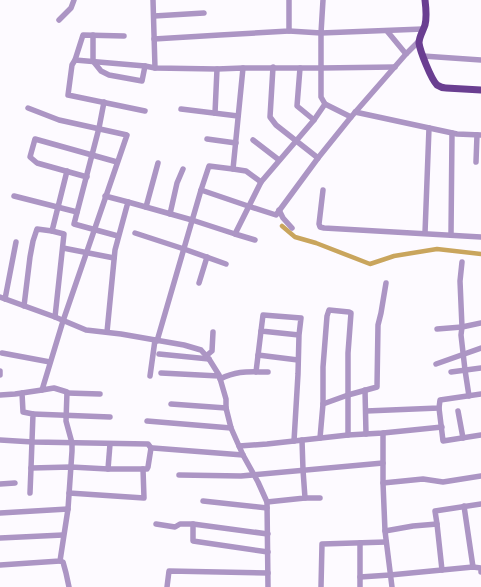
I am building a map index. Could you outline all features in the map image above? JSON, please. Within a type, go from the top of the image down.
[{"type":"main road","points":[[425,0],[426,17],[419,40],[420,48],[431,75],[437,85],[441,87],[481,90]]},
{"type":"street","points":[[59,20],[70,8],[74,0]]},
{"type":"street","points":[[153,0],[155,68]]},
{"type":"street","points":[[289,0],[289,31]]},
{"type":"street","points":[[323,0],[321,33],[321,97],[325,104],[353,115],[452,133],[479,135],[476,162]]},
{"type":"street","points":[[154,16],[204,13]]},
{"type":"street","points":[[154,40],[289,31],[321,33],[423,29]]},
{"type":"street","points":[[387,31],[406,54]]},
{"type":"street","points":[[124,36],[82,35],[75,60],[72,65],[68,95],[145,111]]},
{"type":"street","points":[[93,35],[93,61],[101,71],[109,75],[142,81],[145,66]]},
{"type":"street","points":[[201,190],[276,214],[318,158],[353,115],[419,40]]},
{"type":"street","points":[[423,56],[481,60]]},
{"type":"street","points":[[75,60],[155,68],[217,69],[395,66]]},
{"type":"street","points":[[273,67],[270,117],[276,125],[318,158]]},
{"type":"street","points":[[233,169],[243,68]]},
{"type":"street","points":[[300,68],[297,106],[314,120]]},
{"type":"street","points":[[214,113],[217,69]]},
{"type":"street","points":[[104,102],[99,128],[74,224],[118,236]]},
{"type":"street","points":[[235,234],[248,206],[262,182],[314,120],[325,104]]},
{"type":"street","points":[[28,108],[59,120],[127,135],[63,321],[42,390]]},
{"type":"street","points":[[181,109],[238,116]]},
{"type":"street","points":[[426,233],[429,128]]},
{"type":"street","points":[[451,234],[452,133]]},
{"type":"street","points":[[86,177],[37,163],[30,157],[35,139],[117,162]]},
{"type":"street","points":[[207,140],[236,143]]},
{"type":"street","points":[[254,140],[279,160]]},
{"type":"street","points":[[146,207],[158,163]]},
{"type":"street","points":[[150,376],[156,340],[209,166],[246,171],[262,182]]},
{"type":"street","points":[[170,214],[177,183],[183,169]]},
{"type":"street","points":[[52,231],[67,171]]},
{"type":"street","points":[[323,190],[319,224],[320,227],[481,237]]},
{"type":"street","points":[[14,196],[77,212]]},
{"type":"street","points":[[105,196],[192,220],[255,240]]},
{"type":"street","points":[[107,332],[114,258],[118,236],[128,202]]},
{"type":"street","points":[[279,210],[283,218],[292,228]]},
{"type":"street","points":[[24,306],[30,257],[37,229],[64,234],[55,317]]},
{"type":"street","points":[[135,233],[226,264]]},
{"type":"street","points":[[16,242],[2,298],[86,330],[107,332],[184,345],[201,350],[207,357],[220,377],[226,399],[226,408],[231,428],[255,475],[267,505],[268,587]]},
{"type":"street","points":[[63,248],[114,258]]},
{"type":"street","points":[[199,282],[207,257]]},
{"type":"street","points":[[462,262],[460,282],[461,335],[470,396]]},
{"type":"street","points":[[323,404],[377,386],[378,325],[386,283]]},
{"type":"street","points":[[320,438],[327,316],[329,310],[351,313],[348,353],[348,435]]},
{"type":"street","points":[[256,372],[263,315],[301,318],[294,441]]},
{"type":"street","points":[[437,329],[462,327],[481,323]]},
{"type":"street","points":[[261,331],[299,335]]},
{"type":"street","points":[[207,357],[212,351],[213,332]]},
{"type":"street","points":[[436,364],[481,348]]},
{"type":"street","points":[[2,353],[50,362]]},
{"type":"street","points":[[159,354],[207,357]]},
{"type":"street","points":[[258,355],[298,360]]},
{"type":"street","points":[[451,372],[481,368]]},
{"type":"street","points":[[160,374],[220,377],[243,371],[268,372]]},
{"type":"street","points":[[0,395],[54,388],[67,393],[100,394]]},
{"type":"street","points":[[365,390],[366,434]]},
{"type":"street","points":[[22,393],[23,412],[34,414],[110,417]]},
{"type":"street","points":[[60,561],[68,509],[72,443],[66,421],[67,393]]},
{"type":"street","points":[[481,394],[440,400],[439,408],[444,441],[481,435]]},
{"type":"street","points":[[171,404],[226,408]]},
{"type":"street","points":[[366,411],[439,408]]},
{"type":"street","points":[[458,411],[464,438]]},
{"type":"street","points":[[30,493],[34,414]]},
{"type":"street","points":[[147,422],[231,428]]},
{"type":"street","points":[[239,446],[442,427]]},
{"type":"street","points":[[383,433],[385,531],[392,587]]},
{"type":"street","points":[[0,440],[148,444],[151,448],[243,454]]},
{"type":"street","points":[[302,440],[305,498]]},
{"type":"street","points":[[108,469],[110,444]]},
{"type":"street","points":[[32,468],[71,467],[143,470],[147,469],[148,467],[151,448]]},
{"type":"street","points":[[179,475],[241,476],[383,463]]},
{"type":"street","points":[[69,493],[144,498],[143,470]]},
{"type":"street","points":[[383,483],[424,479],[443,482],[481,476]]},
{"type":"street","points":[[0,484],[15,484]]},
{"type":"street","points":[[204,501],[267,505],[305,498],[320,498]]},
{"type":"street","points":[[442,570],[437,524],[434,511],[481,504]]},
{"type":"street","points":[[464,506],[473,567]]},
{"type":"street","points":[[0,513],[68,509]]},
{"type":"street","points":[[156,524],[175,527],[180,524],[193,524],[268,534]]},
{"type":"street","points":[[193,524],[192,541],[268,552]]},
{"type":"street","points":[[385,531],[413,526],[437,524]]},
{"type":"street","points":[[0,538],[63,535]]},
{"type":"street","points":[[322,587],[322,544],[386,542]]},
{"type":"street","points":[[360,543],[360,587]]},
{"type":"street","points":[[0,565],[60,561],[63,562],[69,587]]},
{"type":"street","points":[[360,577],[473,567],[480,568],[481,572]]},
{"type":"street","points":[[167,587],[169,571],[268,574]]},
{"type":"waterway","points":[[282,226],[295,237],[316,243],[370,264],[394,256],[437,249],[481,254]]}]
